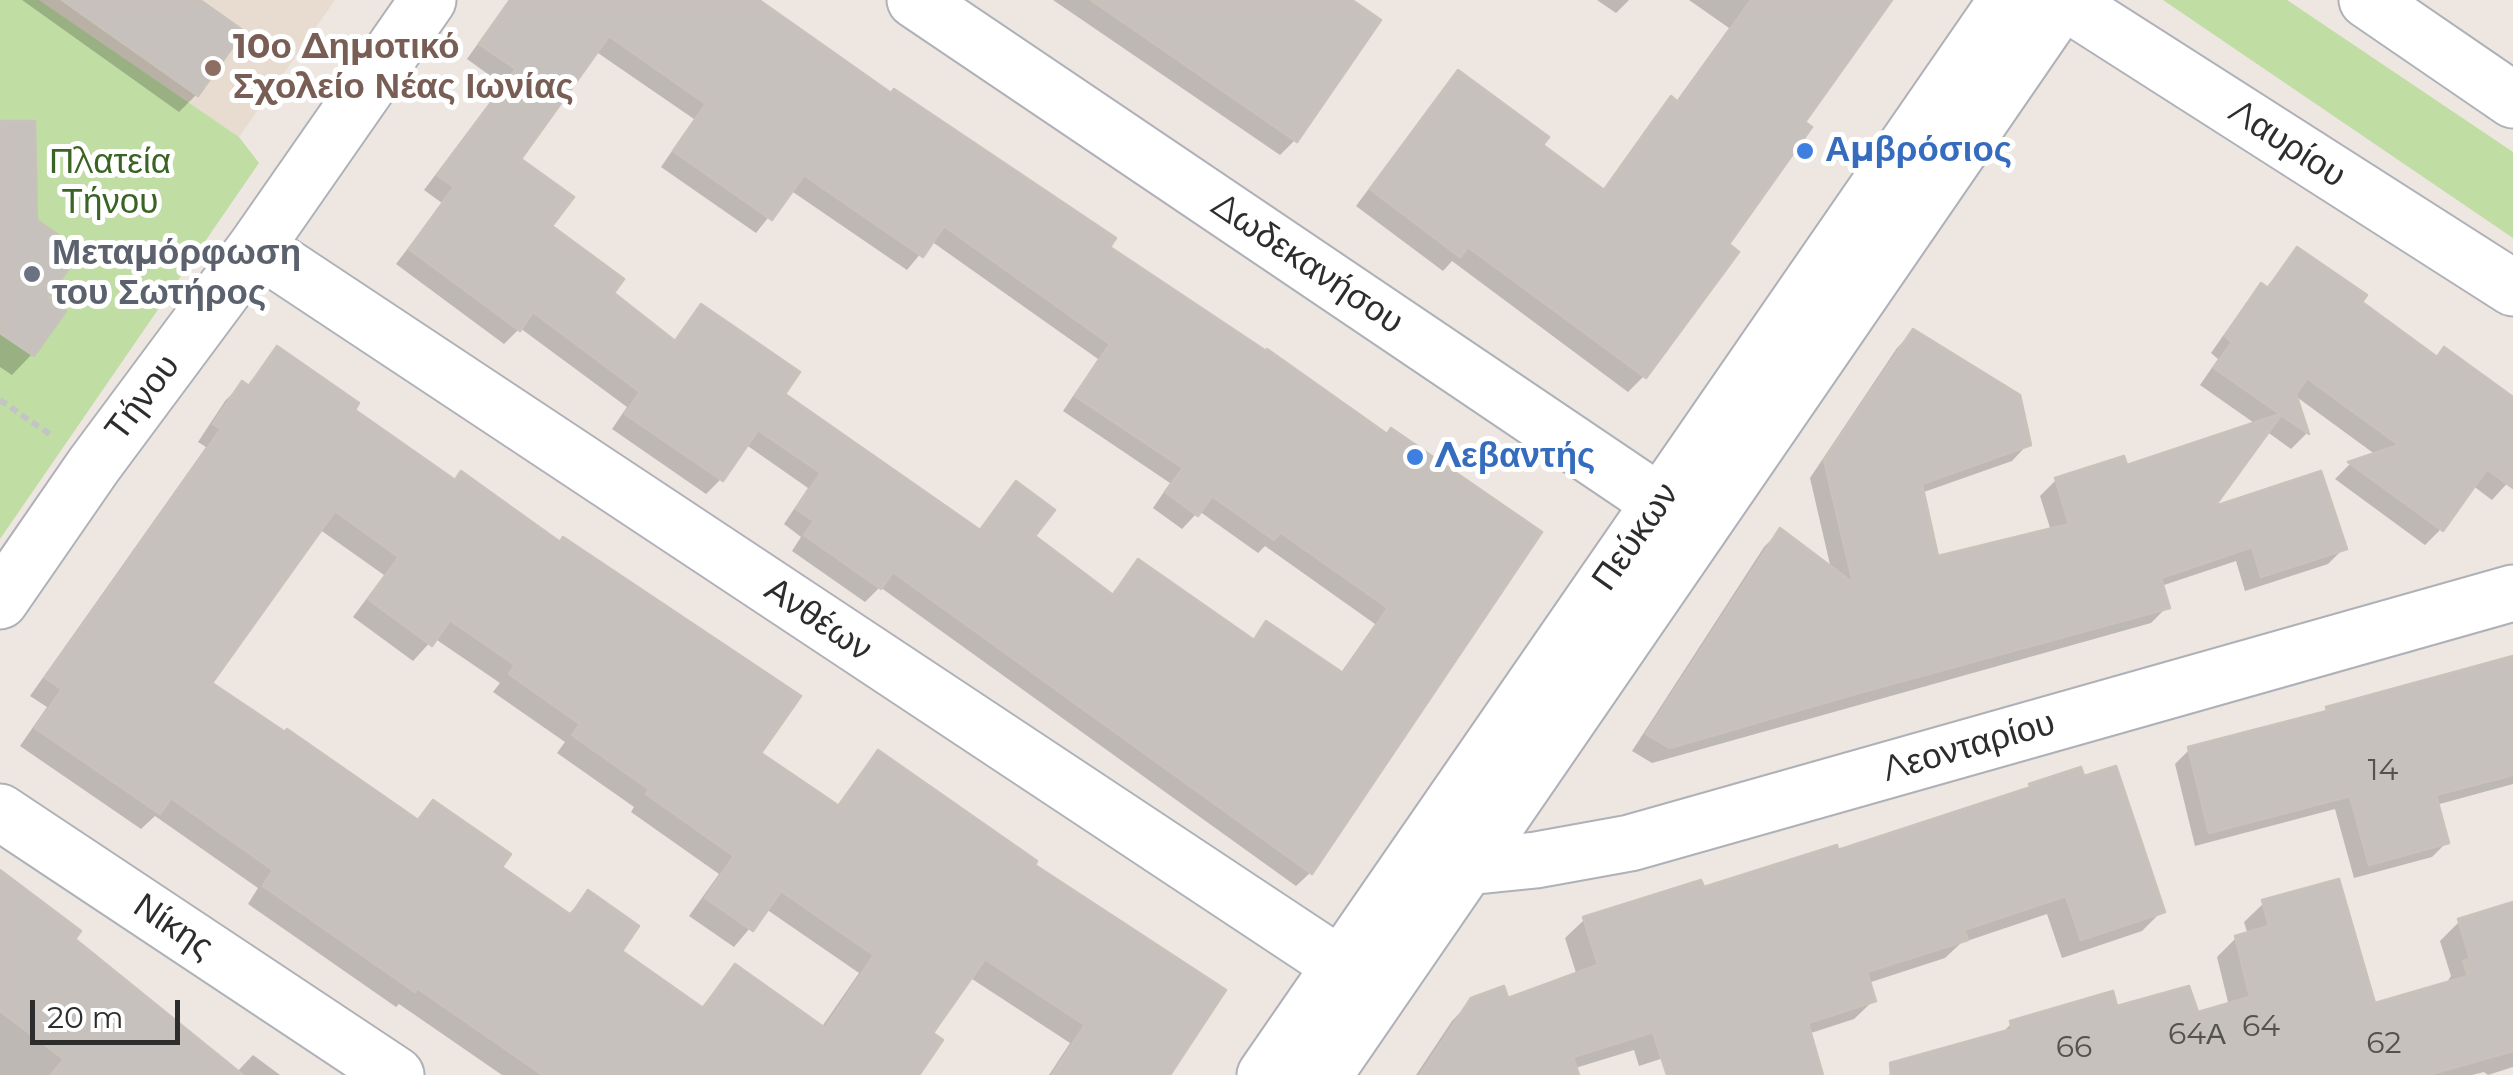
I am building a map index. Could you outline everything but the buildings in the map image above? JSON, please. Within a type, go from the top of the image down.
[{"type":"street","name":"Τήνου","points":[[0,601],[428,0]]},
{"type":"street","name":"Δωδεκανήσου","points":[[915,0],[1680,515]]},
{"type":"street","name":"Πεύκων","points":[[1265,1075],[1360,980],[1448,853],[1680,515],[2007,0]]},
{"type":"street","name":"Πεύκων","points":[[1680,515],[2063,0]]},
{"type":"street","name":"Λαυρίου","points":[[2063,0],[2513,288]]},
{"type":"street","points":[[2368,0],[2513,100]]},
{"type":"street","name":"Ανθέων","points":[[256,246],[1360,980]]},
{"type":"street","name":"Λεονταρίου","points":[[1448,853],[1536,860],[1630,843],[2513,593]]},
{"type":"street","name":"Νίκης","points":[[0,812],[396,1075]]},
{"type":"street","name":"Πεύκων","points":[[1324,1075],[1360,980]]},
{"type":"path","points":[[0,400],[52,436]]},
{"type":"shaded area","name":"10ο Δημοτικό Σχολείο Νέας Ιωνίας","points":[[39,0],[335,0],[239,137]]},
{"type":"green space","name":"Πλατεία Τήνου","points":[[0,0],[39,0],[239,137],[259,163],[0,539]]},
{"type":"green space","points":[[2163,0],[2287,0],[2513,152],[2513,238]]},
{"type":"place","name":"10ο Δημοτικό Σχολείο Νέας Ιωνίας","points":[[213,68]]},
{"type":"place","name":"Αμβρόσιος","points":[[1805,151]]},
{"type":"place","name":"Μεταμόρφωση του Σωτήρος","points":[[32,274]]},
{"type":"place","name":"Λεβαντής","points":[[1415,457]]}]
